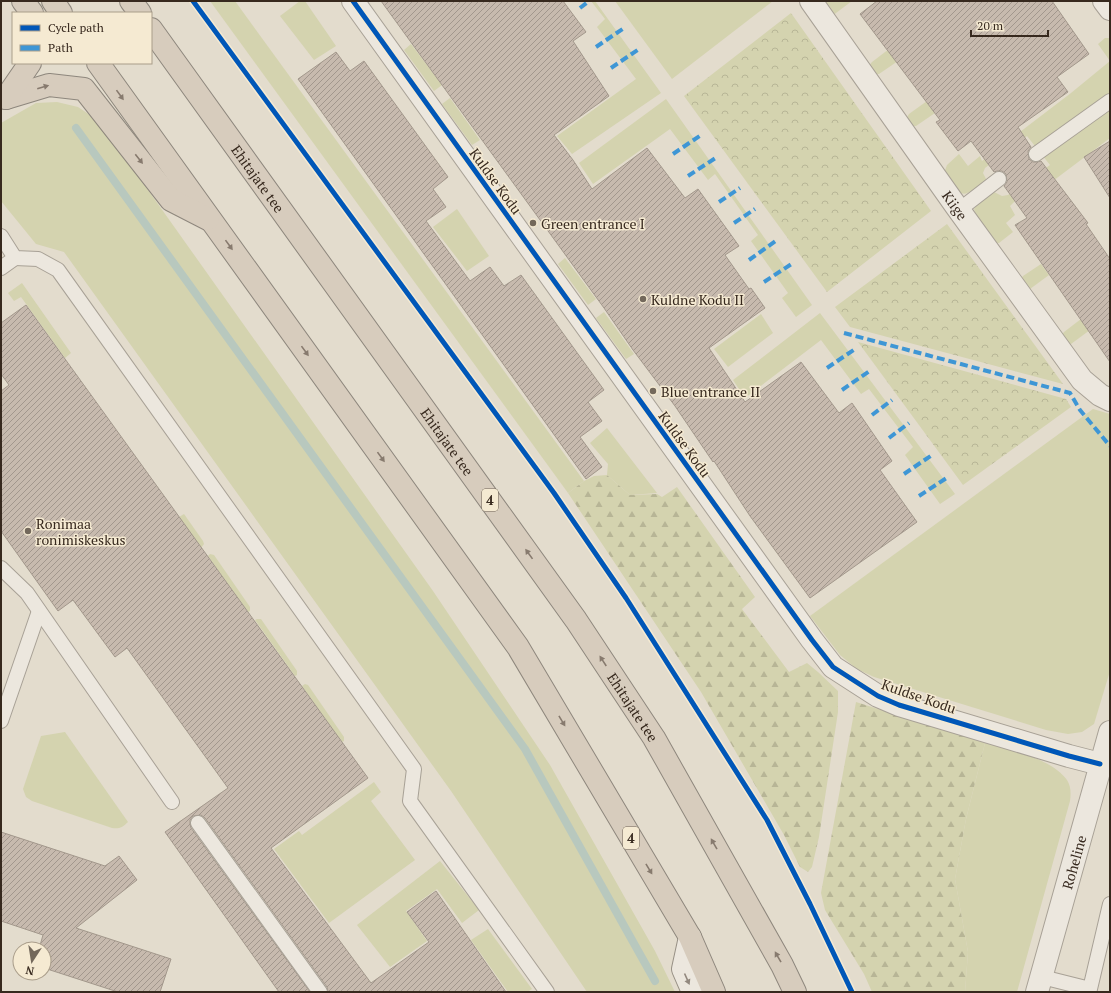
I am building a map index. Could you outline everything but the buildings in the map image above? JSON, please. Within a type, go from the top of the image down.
[{"type":"highway","points":[[23,1],[31,12]]},
{"type":"highway","points":[[53,1],[60,12]]},
{"type":"highway","points":[[131,1],[139,12]]},
{"type":"highway","name":"Ehitajate tee","points":[[152,30],[576,620],[654,738],[782,965],[795,992]]},
{"type":"highway","points":[[3,100],[29,64]]},
{"type":"highway","name":"4","points":[[99,64],[518,647],[690,938],[714,992]]},
{"type":"highway","points":[[3,100],[49,85],[84,89],[171,200],[212,222]]},
{"type":"street","name":"Kuldse Kodu","points":[[352,1],[812,640],[833,667],[878,696],[899,705],[1069,756],[1105,765]]},
{"type":"street","name":"Kiige","points":[[811,1],[958,210],[1082,380],[1100,395],[1110,400]]},
{"type":"street","points":[[1104,1],[1110,9]]},
{"type":"street","name":"Roheline","points":[[1040,985],[1105,765],[1110,732]]},
{"type":"street","points":[[690,938],[683,970],[693,992]]},
{"type":"lane","points":[[1036,154],[1110,101]]},
{"type":"lane","points":[[958,210],[999,179]]},
{"type":"lane","points":[[1,236],[15,258]]},
{"type":"lane","points":[[1,268],[15,258],[38,259],[58,270],[414,769],[410,801],[547,992]]},
{"type":"lane","points":[[1,568],[27,593],[172,802]]},
{"type":"lane","points":[[1,721],[39,611]]},
{"type":"lane","points":[[198,823],[320,992]]},
{"type":"lane","points":[[1040,985],[1090,991],[1110,904]]},
{"type":"green space","points":[[210,1],[235,1],[584,481],[568,493]]},
{"type":"green space","points":[[300,1],[305,1],[336,46],[314,60],[280,16]]},
{"type":"green space","points":[[591,1],[595,1],[661,93],[572,154],[557,136],[636,79],[597,27],[605,19]]},
{"type":"green space","points":[[615,1],[773,1],[672,79]]},
{"type":"green space","points":[[822,1],[852,1],[832,16]]},
{"type":"green space","points":[[791,13],[931,211],[827,292],[684,96]]},
{"type":"green space","points":[[1105,38],[1110,38],[1110,61],[1098,44]]},
{"type":"green space","points":[[411,44],[442,85],[434,91],[404,50]]},
{"type":"green space","points":[[889,49],[898,61],[879,74],[873,74],[868,67]]},
{"type":"green space","points":[[1110,61],[1110,94],[1039,145],[1110,106],[1110,138],[1041,190],[1016,200],[1010,206],[1015,215],[1006,223],[1013,232],[999,243],[995,243],[976,215],[974,209],[979,202],[994,192],[1002,196],[1008,195],[1050,165],[1027,136],[985,168],[983,173],[987,181],[972,191],[962,194],[955,188],[944,173],[947,165],[959,154],[968,166],[980,156],[982,161],[1071,93]]},
{"type":"green space","points":[[450,98],[480,140],[472,145],[442,104]]},
{"type":"green space","points":[[666,99],[812,305],[796,317],[782,298],[788,293],[751,241],[758,235],[715,174],[708,180],[670,129],[593,184],[579,163]]},
{"type":"green space","points":[[927,101],[935,113],[916,126],[910,126],[906,119],[909,114]]},
{"type":"green space","points":[[57,102],[78,107],[99,121],[433,591],[550,765],[655,951],[675,992],[587,992],[451,791],[64,252],[36,244],[1,201],[1,123],[36,103]]},
{"type":"green space","points":[[457,209],[489,256],[467,271],[433,227]]},
{"type":"green space","points":[[947,224],[1063,384],[850,327],[835,307]]},
{"type":"green space","points":[[565,258],[596,299],[588,305],[558,264]]},
{"type":"green space","points":[[1041,264],[1049,275],[1030,289],[1024,288],[1020,281],[1023,276]]},
{"type":"green space","points":[[22,283],[71,353],[65,358],[21,297],[14,301],[8,293]]},
{"type":"green space","points":[[604,312],[634,354],[626,359],[596,318]]},
{"type":"green space","points":[[820,313],[955,494],[940,504],[905,455],[913,447],[869,389],[861,394],[821,340],[745,398],[733,380]]},
{"type":"green space","points":[[761,314],[773,333],[728,367],[714,349]]},
{"type":"green space","points":[[1081,319],[1090,330],[1071,344],[1065,343],[1061,336]]},
{"type":"green space","points":[[858,342],[1066,399],[1071,407],[963,485]]},
{"type":"green space","points":[[1093,409],[1110,414],[1110,671],[1094,724],[1082,732],[1068,734],[1046,730],[874,677],[857,669],[840,655],[810,616]]},
{"type":"green space","points":[[607,428],[657,493],[630,495],[607,475],[608,464],[590,443]]},
{"type":"green space","points":[[607,475],[630,495],[657,494],[662,497],[677,487],[755,597],[742,609],[789,672],[807,663],[838,691],[838,712],[819,837],[812,867],[808,872],[800,867],[784,835],[701,692],[568,493],[584,481],[594,476]]},
{"type":"green space","points":[[184,514],[203,541],[204,544],[201,548],[179,517]]},
{"type":"green space","points":[[210,554],[214,555],[250,607],[250,611],[248,612],[208,556]]},
{"type":"green space","points":[[261,619],[297,671],[297,675],[295,676],[255,620]]},
{"type":"green space","points":[[305,684],[308,685],[344,737],[344,741],[342,742],[302,686]]},
{"type":"green space","points":[[856,702],[985,743],[966,819],[955,879],[968,952],[965,992],[872,992],[864,974],[825,910],[821,893]]},
{"type":"green space","points":[[65,732],[128,822],[122,827],[112,828],[32,801],[26,797],[23,789],[41,736]]},
{"type":"green space","points":[[985,743],[1041,760],[1051,766],[1060,772],[1067,780],[1071,796],[1017,992],[965,992],[968,952],[955,879],[966,819]]},
{"type":"green space","points":[[374,782],[381,792],[371,801],[415,860],[329,923],[274,849],[299,831],[302,835]]},
{"type":"green space","points":[[440,861],[479,910],[462,923],[437,889],[406,911],[427,941],[390,967],[357,925]]},
{"type":"green space","points":[[488,929],[532,989],[527,992],[508,992],[471,940]]},
{"type":"waterway","points":[[76,128],[525,749],[655,981]]},
{"type":"marked path","points":[[580,8],[589,1]]},
{"type":"marked path","points":[[596,47],[624,28]]},
{"type":"marked path","points":[[611,68],[639,49]]},
{"type":"marked path","points":[[673,154],[701,135]]},
{"type":"marked path","points":[[688,176],[717,157]]},
{"type":"marked path","points":[[719,202],[740,188]]},
{"type":"marked path","points":[[734,223],[755,209]]},
{"type":"marked path","points":[[749,260],[777,240]]},
{"type":"marked path","points":[[764,282],[793,263]]},
{"type":"marked path","points":[[844,333],[1070,393],[1080,410],[1110,446]]},
{"type":"marked path","points":[[827,368],[855,349]]},
{"type":"marked path","points":[[842,390],[871,370]]},
{"type":"marked path","points":[[872,415],[892,400]]},
{"type":"marked path","points":[[889,438],[909,423]]},
{"type":"marked path","points":[[904,474],[932,455]]},
{"type":"marked path","points":[[919,496],[948,477]]},
{"type":"cycle path","points":[[193,1],[554,493],[626,598],[767,820],[810,904],[852,992]]},
{"type":"cycle path","points":[[353,1],[812,640],[833,667],[878,696],[899,705],[1100,764]]},
{"type":"place","name":"Green entrance I","points":[[533,223]]},
{"type":"place","name":"Kuldne Kodu II","points":[[643,299]]},
{"type":"place","name":"Blue entrance II","points":[[653,391]]},
{"type":"place","name":"Ronimaa ronimiskeskus","points":[[28,531]]}]
